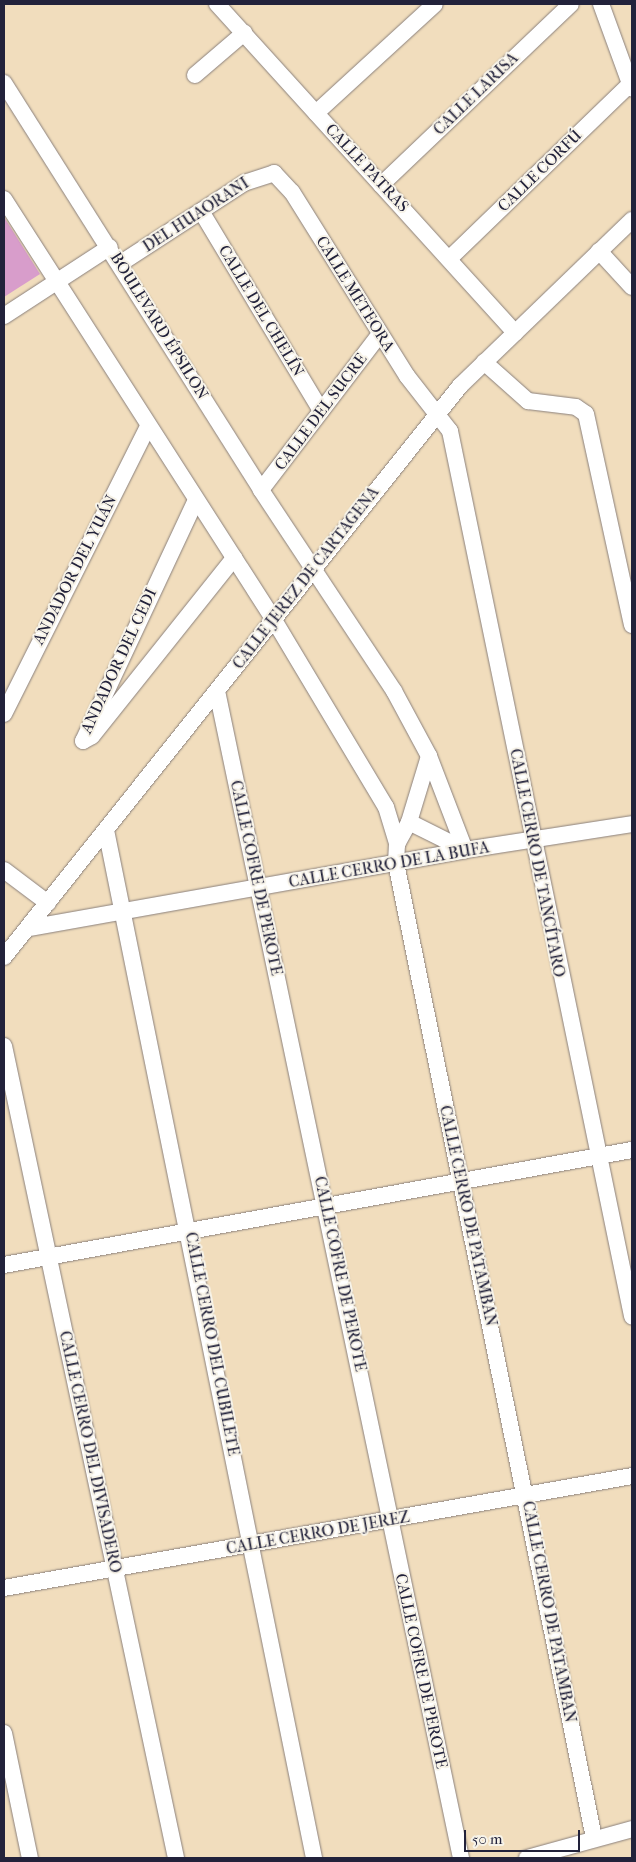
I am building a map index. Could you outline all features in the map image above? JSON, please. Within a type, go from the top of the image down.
[{"type":"street","name":"CALLE PATRAS","points":[[217,4],[450,258],[515,333]]},
{"type":"street","points":[[316,113],[435,4]]},
{"type":"street","name":"CALLE LARISA","points":[[381,184],[572,4]]},
{"type":"street","points":[[601,4],[631,86]]},
{"type":"street","points":[[195,75],[244,33]]},
{"type":"street","name":"BOULEVARD ÉPSILON","points":[[4,83],[121,264],[261,490],[316,568],[394,691],[429,756],[465,850]]},
{"type":"street","name":"CALLE CORFÚ","points":[[450,258],[631,86]]},
{"type":"street","name":"DEL HUAORANI","points":[[121,264],[244,183],[274,173]]},
{"type":"street","name":"CALLE METEORA","points":[[274,173],[292,192],[412,384],[438,414]]},
{"type":"street","points":[[4,199],[9,220],[57,282],[148,427],[274,620]]},
{"type":"street","name":"CALLE DEL CHELÍN","points":[[200,212],[321,412]]},
{"type":"street","name":"CALLE JEREZ DE CARTAGENA","points":[[4,957],[438,414],[484,362],[632,220]]},
{"type":"street","points":[[4,316],[110,247]]},
{"type":"street","points":[[599,251],[632,287]]},
{"type":"street","name":"CALLE DEL SUCRE","points":[[261,490],[380,334]]},
{"type":"street","points":[[484,362],[528,401],[576,407],[586,414],[632,625]]},
{"type":"street","name":"CALLE CERRO DE TANCÍTARO","points":[[438,414],[450,431],[454,445],[597,1156],[632,1316]]},
{"type":"street","name":"ANDADOR DEL YUÁN","points":[[4,714],[148,427]]},
{"type":"street","name":"ANDADOR DEL CEDI","points":[[196,500],[83,741],[92,736],[234,558]]},
{"type":"street","name":"CALLE CERRO DE PATAMBAN","points":[[274,620],[372,781],[386,808],[397,844],[396,863],[460,1183],[526,1495],[594,1838]]},
{"type":"street","name":"CALLE COFRE DE PEROTE","points":[[217,691],[367,1399],[389,1521],[461,1858]]},
{"type":"street","points":[[397,844],[409,822],[429,756]]},
{"type":"street","points":[[409,822],[465,850]]},
{"type":"street","name":"CALLE CERRO DE LA BUFA","points":[[29,928],[123,908],[258,888],[465,850],[533,841],[632,824]]},
{"type":"street","name":"CALLE CERRO DEL CUBILETE","points":[[106,830],[190,1233],[314,1858]]},
{"type":"street","points":[[4,870],[48,904]]},
{"type":"street","name":"CALLE CERRO DEL DIVISADERO","points":[[4,1046],[176,1858]]},
{"type":"street","points":[[4,1265],[190,1233],[325,1206],[460,1183],[632,1150]]},
{"type":"street","name":"CALLE CERRO DE JEREZ","points":[[4,1588],[252,1546],[632,1476]]},
{"type":"street","points":[[4,1732],[30,1858]]},
{"type":"street","points":[[527,1858],[632,1828]]},
{"type":"building","points":[[4,217],[40,274],[4,297]]}]
